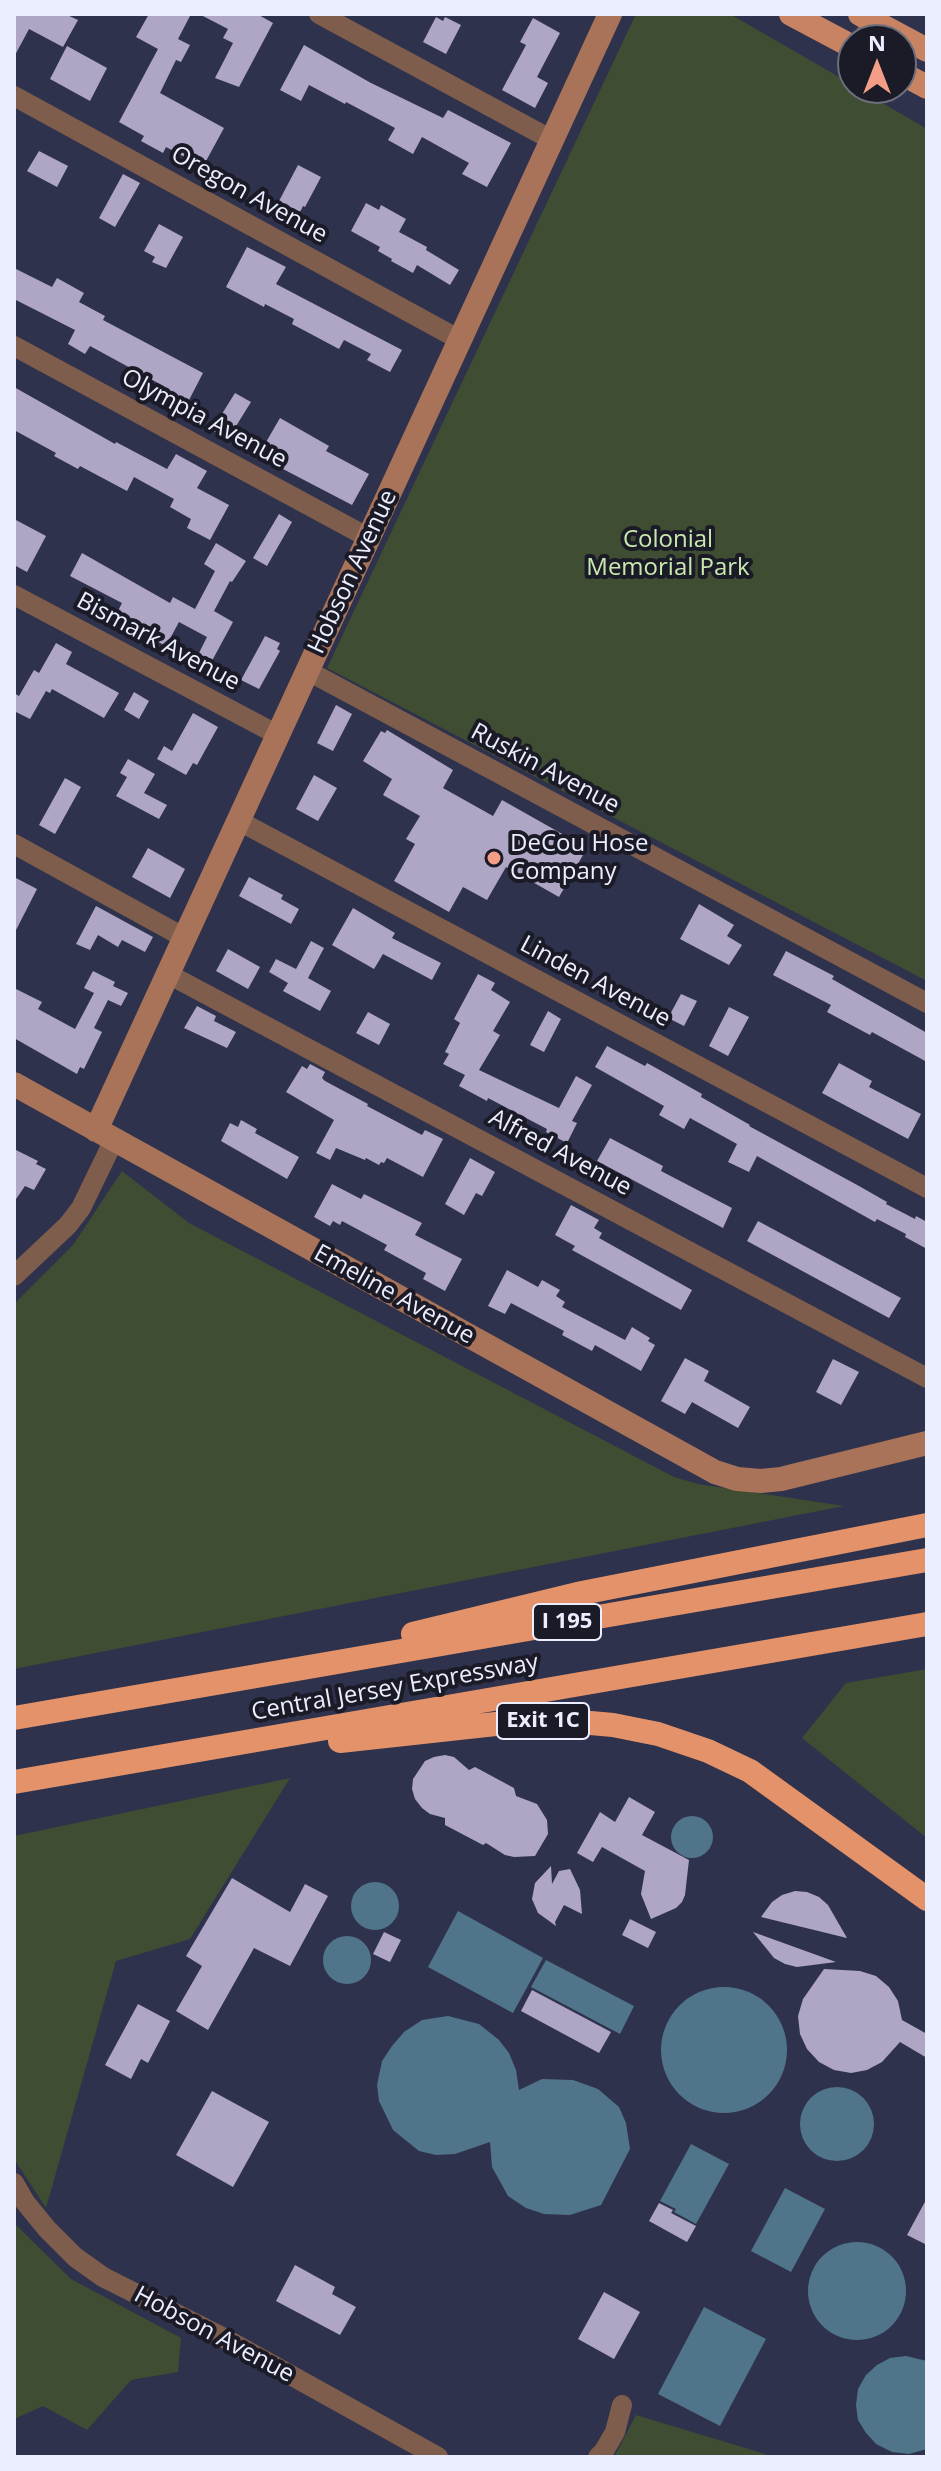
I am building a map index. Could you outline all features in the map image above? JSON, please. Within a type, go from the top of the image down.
[{"type":"highway","points":[[208,1684],[582,1593],[927,1525]]},
{"type":"highway","name":"Central Jersey Expressway","points":[[14,1718],[927,1560]]},
{"type":"highway","name":"Central Jersey Expressway","points":[[14,1782],[927,1624]]},
{"type":"highway","name":"Exit 1C","points":[[111,1766],[523,1721],[613,1725],[658,1734],[708,1751],[750,1771],[927,1899]]},
{"type":"main road","points":[[791,14],[837,38]]},
{"type":"street","points":[[319,14],[552,140]]},
{"type":"street","name":"Hobson Avenue","points":[[14,1276],[68,1225],[81,1208],[105,1135],[168,974],[610,14]]},
{"type":"street","name":"Oregon Avenue","points":[[14,96],[460,340]]},
{"type":"street","name":"Olympia Avenue","points":[[14,346],[369,538]]},
{"type":"street","name":"Bismark Avenue","points":[[14,595],[278,735]]},
{"type":"street","name":"Ruskin Avenue","points":[[308,671],[927,1003]]},
{"type":"street","name":"Linden Avenue","points":[[239,821],[927,1188]]},
{"type":"street","points":[[14,844],[185,938]]},
{"type":"street","name":"Alfred Avenue","points":[[168,974],[927,1378]]},
{"type":"street","name":"Emeline Avenue","points":[[14,1084],[715,1472],[737,1479],[781,1479],[927,1443]]},
{"type":"street","name":"Hobson Avenue","points":[[14,2183],[47,2229],[75,2257],[103,2277],[224,2338],[438,2457]]},
{"type":"street","points":[[598,2457],[615,2432],[622,2405]]},
{"type":"green space","name":"Colonial Memorial Park","points":[[636,14],[730,14],[837,76],[837,104],[884,104],[927,129],[927,981],[327,668]]},
{"type":"green space","points":[[122,1171],[189,1223],[674,1477],[698,1484],[844,1506],[14,1669],[14,1304],[73,1245]]},
{"type":"green space","points":[[927,1669],[927,1838],[802,1738],[846,1683]]},
{"type":"green space","points":[[290,1778],[190,1939],[116,1961],[46,2208],[14,2159],[14,1836]]},
{"type":"green space","points":[[14,2223],[71,2279],[181,2338],[178,2372],[131,2380],[87,2430],[43,2406],[14,2419]]},
{"type":"green space","points":[[636,2415],[775,2457],[614,2457]]},
{"type":"water","points":[[692,1816],[707,1822],[713,1837],[707,1852],[692,1858],[677,1852],[671,1837],[677,1822]]},
{"type":"water","points":[[375,1882],[392,1889],[399,1906],[392,1923],[375,1930],[358,1923],[351,1906],[358,1889]]},
{"type":"water","points":[[458,1911],[543,1958],[513,2013],[428,1967]]},
{"type":"water","points":[[347,1936],[364,1943],[371,1960],[364,1977],[347,1984],[330,1977],[323,1960],[330,1943]]},
{"type":"water","points":[[546,1960],[634,2006],[620,2034],[531,1987]]},
{"type":"water","points":[[724,1987],[748,1992],[769,2005],[782,2026],[787,2050],[782,2074],[769,2095],[748,2108],[724,2113],[700,2108],[679,2095],[666,2074],[661,2050],[666,2026],[679,2005],[700,1992]]},
{"type":"water","points":[[448,2016],[479,2024],[499,2040],[516,2070],[519,2090],[542,2079],[573,2080],[598,2089],[619,2107],[626,2123],[630,2149],[601,2205],[570,2215],[544,2214],[526,2208],[508,2196],[492,2167],[490,2142],[455,2154],[436,2155],[419,2151],[393,2130],[379,2101],[377,2085],[382,2061],[404,2032],[422,2020]]},
{"type":"water","points":[[830,2087],[844,2087],[858,2093],[868,2103],[874,2124],[872,2138],[858,2155],[844,2161],[830,2161],[816,2155],[806,2145],[800,2131],[800,2117],[806,2103],[816,2093]]},
{"type":"water","points":[[691,2144],[729,2164],[696,2224],[660,2201]]},
{"type":"water","points":[[785,2188],[825,2209],[791,2272],[751,2251]]},
{"type":"water","points":[[857,2242],[876,2246],[892,2256],[902,2272],[906,2291],[902,2310],[892,2326],[876,2336],[857,2340],[838,2336],[822,2326],[812,2310],[808,2291],[812,2272],[822,2256],[838,2246]]},
{"type":"water","points":[[704,2307],[766,2339],[720,2426],[658,2394]]},
{"type":"water","points":[[906,2356],[927,2361],[927,2449],[909,2454],[892,2452],[876,2444],[858,2420],[856,2405],[858,2389],[866,2375],[890,2358]]},
{"type":"building","points":[[14,14],[65,14],[78,20],[63,47],[29,29],[14,57]]},
{"type":"building","points":[[149,14],[191,14],[178,39],[190,45],[181,62],[176,60],[160,93],[224,128],[206,161],[197,157],[194,162],[166,147],[163,153],[141,141],[144,136],[119,122],[158,49],[136,37]]},
{"type":"building","points":[[199,14],[257,14],[273,23],[239,87],[215,78],[233,43],[223,38],[228,29]]},
{"type":"building","points":[[436,17],[443,21],[445,17],[461,25],[446,54],[423,42]]},
{"type":"building","points":[[533,18],[560,33],[537,77],[548,83],[535,108],[502,90],[526,45],[520,42]]},
{"type":"building","points":[[304,45],[371,83],[443,118],[448,110],[511,143],[487,187],[462,174],[469,163],[422,137],[413,154],[388,140],[395,128],[346,102],[309,85],[301,101],[280,90]]},
{"type":"building","points":[[67,46],[107,68],[90,101],[50,79]]},
{"type":"building","points":[[39,151],[68,166],[57,187],[27,171]]},
{"type":"building","points":[[298,165],[321,177],[300,212],[279,201]]},
{"type":"building","points":[[123,174],[140,183],[115,227],[99,218]]},
{"type":"building","points":[[366,203],[379,210],[381,205],[406,219],[399,232],[459,270],[450,285],[417,265],[413,273],[391,261],[378,251],[380,247],[351,231]]},
{"type":"building","points":[[159,224],[183,237],[166,268],[152,262],[155,257],[144,251]]},
{"type":"building","points":[[247,247],[286,267],[276,284],[402,350],[390,372],[367,360],[371,354],[344,340],[339,349],[292,324],[294,319],[226,287]]},
{"type":"building","points":[[14,268],[52,287],[57,278],[84,293],[79,302],[105,316],[103,320],[203,373],[188,402],[90,346],[85,354],[68,344],[75,330],[14,299]]},
{"type":"building","points":[[14,387],[115,444],[167,469],[176,454],[207,471],[197,488],[229,505],[210,540],[187,528],[191,519],[170,507],[174,499],[134,477],[127,491],[80,466],[78,469],[14,430]]},
{"type":"building","points":[[235,393],[251,402],[228,439],[212,430]]},
{"type":"building","points":[[280,418],[329,446],[326,451],[369,474],[352,505],[258,456]]},
{"type":"building","points":[[279,514],[292,522],[267,566],[253,558]]},
{"type":"building","points":[[14,519],[46,536],[27,572],[14,565]]},
{"type":"building","points":[[216,543],[246,561],[230,581],[214,611],[233,622],[207,670],[194,663],[207,637],[179,622],[166,646],[114,619],[122,603],[70,576],[82,553],[170,603],[173,597],[195,609],[215,571],[204,564]]},
{"type":"building","points":[[265,636],[280,643],[277,649],[280,651],[259,689],[241,680]]},
{"type":"building","points":[[56,643],[72,652],[66,664],[119,693],[104,718],[52,689],[50,693],[46,691],[30,719],[14,711],[14,693],[19,696],[34,670],[39,673]]},
{"type":"building","points":[[134,692],[149,701],[139,719],[124,710]]},
{"type":"building","points":[[336,705],[352,714],[333,751],[317,743]]},
{"type":"building","points":[[193,713],[218,727],[197,765],[193,763],[186,775],[157,759],[164,746],[172,751]]},
{"type":"building","name":"DeCou Hose Company","points":[[387,730],[453,770],[443,788],[493,816],[502,800],[587,848],[559,897],[506,867],[487,900],[463,887],[449,912],[394,881],[415,844],[406,839],[420,816],[383,795],[392,779],[363,761],[381,731],[385,733]]},
{"type":"building","points":[[128,759],[155,774],[144,793],[167,805],[159,819],[116,796],[127,777],[120,773]]},
{"type":"building","points":[[314,775],[337,788],[318,821],[296,809]]},
{"type":"building","points":[[65,778],[81,787],[55,834],[39,825]]},
{"type":"building","points":[[148,848],[185,869],[170,898],[132,877]]},
{"type":"building","points":[[14,877],[37,889],[14,934]]},
{"type":"building","points":[[249,877],[283,895],[281,899],[299,909],[291,924],[239,896]]},
{"type":"building","points":[[699,904],[734,925],[727,936],[742,945],[729,965],[680,939]]},
{"type":"building","points":[[96,906],[153,937],[145,952],[122,940],[118,947],[98,935],[90,950],[76,944]]},
{"type":"building","points":[[353,908],[395,933],[392,938],[441,963],[432,980],[383,954],[374,969],[332,945]]},
{"type":"building","points":[[311,941],[324,948],[308,978],[331,991],[320,1011],[283,991],[288,983],[269,972],[276,959],[296,969]]},
{"type":"building","points":[[228,949],[260,967],[248,989],[216,971]]},
{"type":"building","points":[[786,951],[834,976],[832,979],[927,1033],[927,1062],[827,1012],[831,1005],[773,975]]},
{"type":"building","points":[[93,971],[128,993],[121,1006],[108,1000],[94,1028],[102,1032],[84,1069],[80,1067],[77,1074],[14,1038],[14,988],[42,1002],[38,1009],[75,1029],[94,993],[84,988]]},
{"type":"building","points":[[478,974],[495,983],[491,990],[510,1002],[493,1031],[500,1035],[479,1070],[559,1108],[576,1076],[592,1085],[572,1121],[577,1123],[567,1143],[546,1132],[547,1129],[459,1086],[465,1075],[443,1064],[449,1054],[445,1052],[460,1023],[454,1019]]},
{"type":"building","points":[[681,994],[697,1001],[684,1026],[668,1018]]},
{"type":"building","points":[[197,1006],[216,1016],[214,1021],[236,1032],[227,1048],[184,1028]]},
{"type":"building","points":[[729,1007],[749,1017],[728,1056],[709,1046]]},
{"type":"building","points":[[548,1011],[561,1019],[544,1052],[530,1045]]},
{"type":"building","points":[[368,1012],[390,1024],[379,1045],[356,1033]]},
{"type":"building","points":[[607,1046],[645,1066],[647,1063],[702,1094],[701,1097],[749,1126],[886,1204],[927,1222],[927,1249],[905,1237],[906,1234],[877,1219],[875,1222],[757,1156],[749,1172],[728,1162],[737,1144],[690,1118],[684,1129],[659,1115],[664,1106],[595,1067]]},
{"type":"building","points":[[839,1063],[872,1081],[869,1087],[921,1114],[908,1139],[822,1093]]},
{"type":"building","points":[[310,1064],[325,1072],[322,1078],[325,1081],[367,1106],[422,1135],[425,1130],[443,1139],[423,1177],[387,1158],[379,1165],[336,1148],[330,1160],[316,1153],[334,1120],[286,1092],[302,1066],[307,1069]]},
{"type":"building","points":[[241,1120],[257,1129],[255,1133],[299,1157],[287,1179],[221,1141],[230,1123],[238,1127]]},
{"type":"building","points":[[610,1138],[663,1166],[661,1171],[732,1208],[723,1228],[597,1161]]},
{"type":"building","points":[[14,1149],[38,1161],[36,1164],[46,1169],[34,1190],[25,1186],[14,1202]]},
{"type":"building","points":[[470,1158],[495,1172],[482,1196],[476,1193],[464,1215],[445,1204]]},
{"type":"building","points":[[332,1184],[361,1199],[364,1194],[422,1223],[415,1235],[462,1259],[445,1291],[423,1279],[426,1273],[384,1250],[387,1245],[342,1221],[340,1225],[333,1221],[330,1226],[314,1217]]},
{"type":"building","points":[[571,1205],[599,1220],[594,1228],[602,1233],[599,1238],[692,1290],[681,1310],[572,1250],[575,1246],[555,1235]]},
{"type":"building","points":[[758,1221],[901,1298],[889,1318],[747,1241]]},
{"type":"building","points":[[507,1270],[538,1287],[542,1280],[560,1290],[556,1296],[565,1302],[562,1307],[625,1340],[632,1327],[650,1338],[648,1341],[655,1345],[641,1371],[595,1345],[592,1351],[562,1335],[564,1331],[511,1303],[505,1314],[488,1306]]},
{"type":"building","points":[[685,1358],[709,1371],[704,1381],[750,1407],[738,1428],[692,1402],[685,1414],[661,1401]]},
{"type":"building","points":[[833,1359],[859,1372],[841,1405],[816,1392]]},
{"type":"building","points":[[445,1755],[454,1757],[469,1770],[475,1767],[514,1788],[516,1796],[537,1804],[547,1820],[548,1834],[535,1856],[505,1855],[445,1825],[445,1818],[422,1808],[415,1799],[413,1779],[425,1761]]},
{"type":"building","points":[[629,1797],[655,1812],[642,1835],[689,1860],[682,1902],[651,1919],[641,1894],[645,1871],[602,1847],[593,1862],[577,1853],[600,1812],[615,1822]]},
{"type":"building","points":[[551,1866],[552,1884],[559,1871],[570,1869],[580,1890],[582,1914],[564,1905],[556,1926],[538,1913],[532,1899],[535,1883]]},
{"type":"building","points":[[232,1878],[290,1912],[305,1884],[328,1896],[290,1966],[254,1948],[208,2030],[176,2011],[202,1966],[186,1956]]},
{"type":"building","points":[[795,1891],[819,1897],[828,1905],[847,1938],[761,1917],[772,1902]]},
{"type":"building","points":[[630,1919],[656,1932],[648,1948],[622,1935]]},
{"type":"building","points":[[384,1932],[401,1940],[390,1962],[373,1954]]},
{"type":"building","points":[[753,1932],[836,1962],[797,1967],[785,1964],[774,1958]]},
{"type":"building","points":[[824,1969],[860,1971],[876,1976],[889,1987],[898,2001],[902,2020],[927,2034],[927,2058],[900,2042],[882,2062],[867,2070],[851,2073],[834,2070],[819,2062],[807,2049],[800,2034],[798,2016],[803,1999]]},
{"type":"building","points":[[532,1990],[611,2032],[599,2053],[521,2011]]},
{"type":"building","points":[[138,2004],[170,2021],[148,2063],[141,2059],[131,2079],[105,2065]]},
{"type":"building","points":[[212,2091],[269,2122],[233,2187],[176,2155]]},
{"type":"building","points":[[927,2198],[927,2245],[907,2235]]},
{"type":"building","points":[[659,2203],[696,2226],[687,2242],[649,2221]]},
{"type":"building","points":[[295,2265],[335,2287],[332,2294],[356,2307],[340,2335],[276,2301]]},
{"type":"building","points":[[604,2292],[640,2312],[614,2359],[578,2339]]},
{"type":"place","name":"DeCou Hose Company","points":[[494,858]]}]
